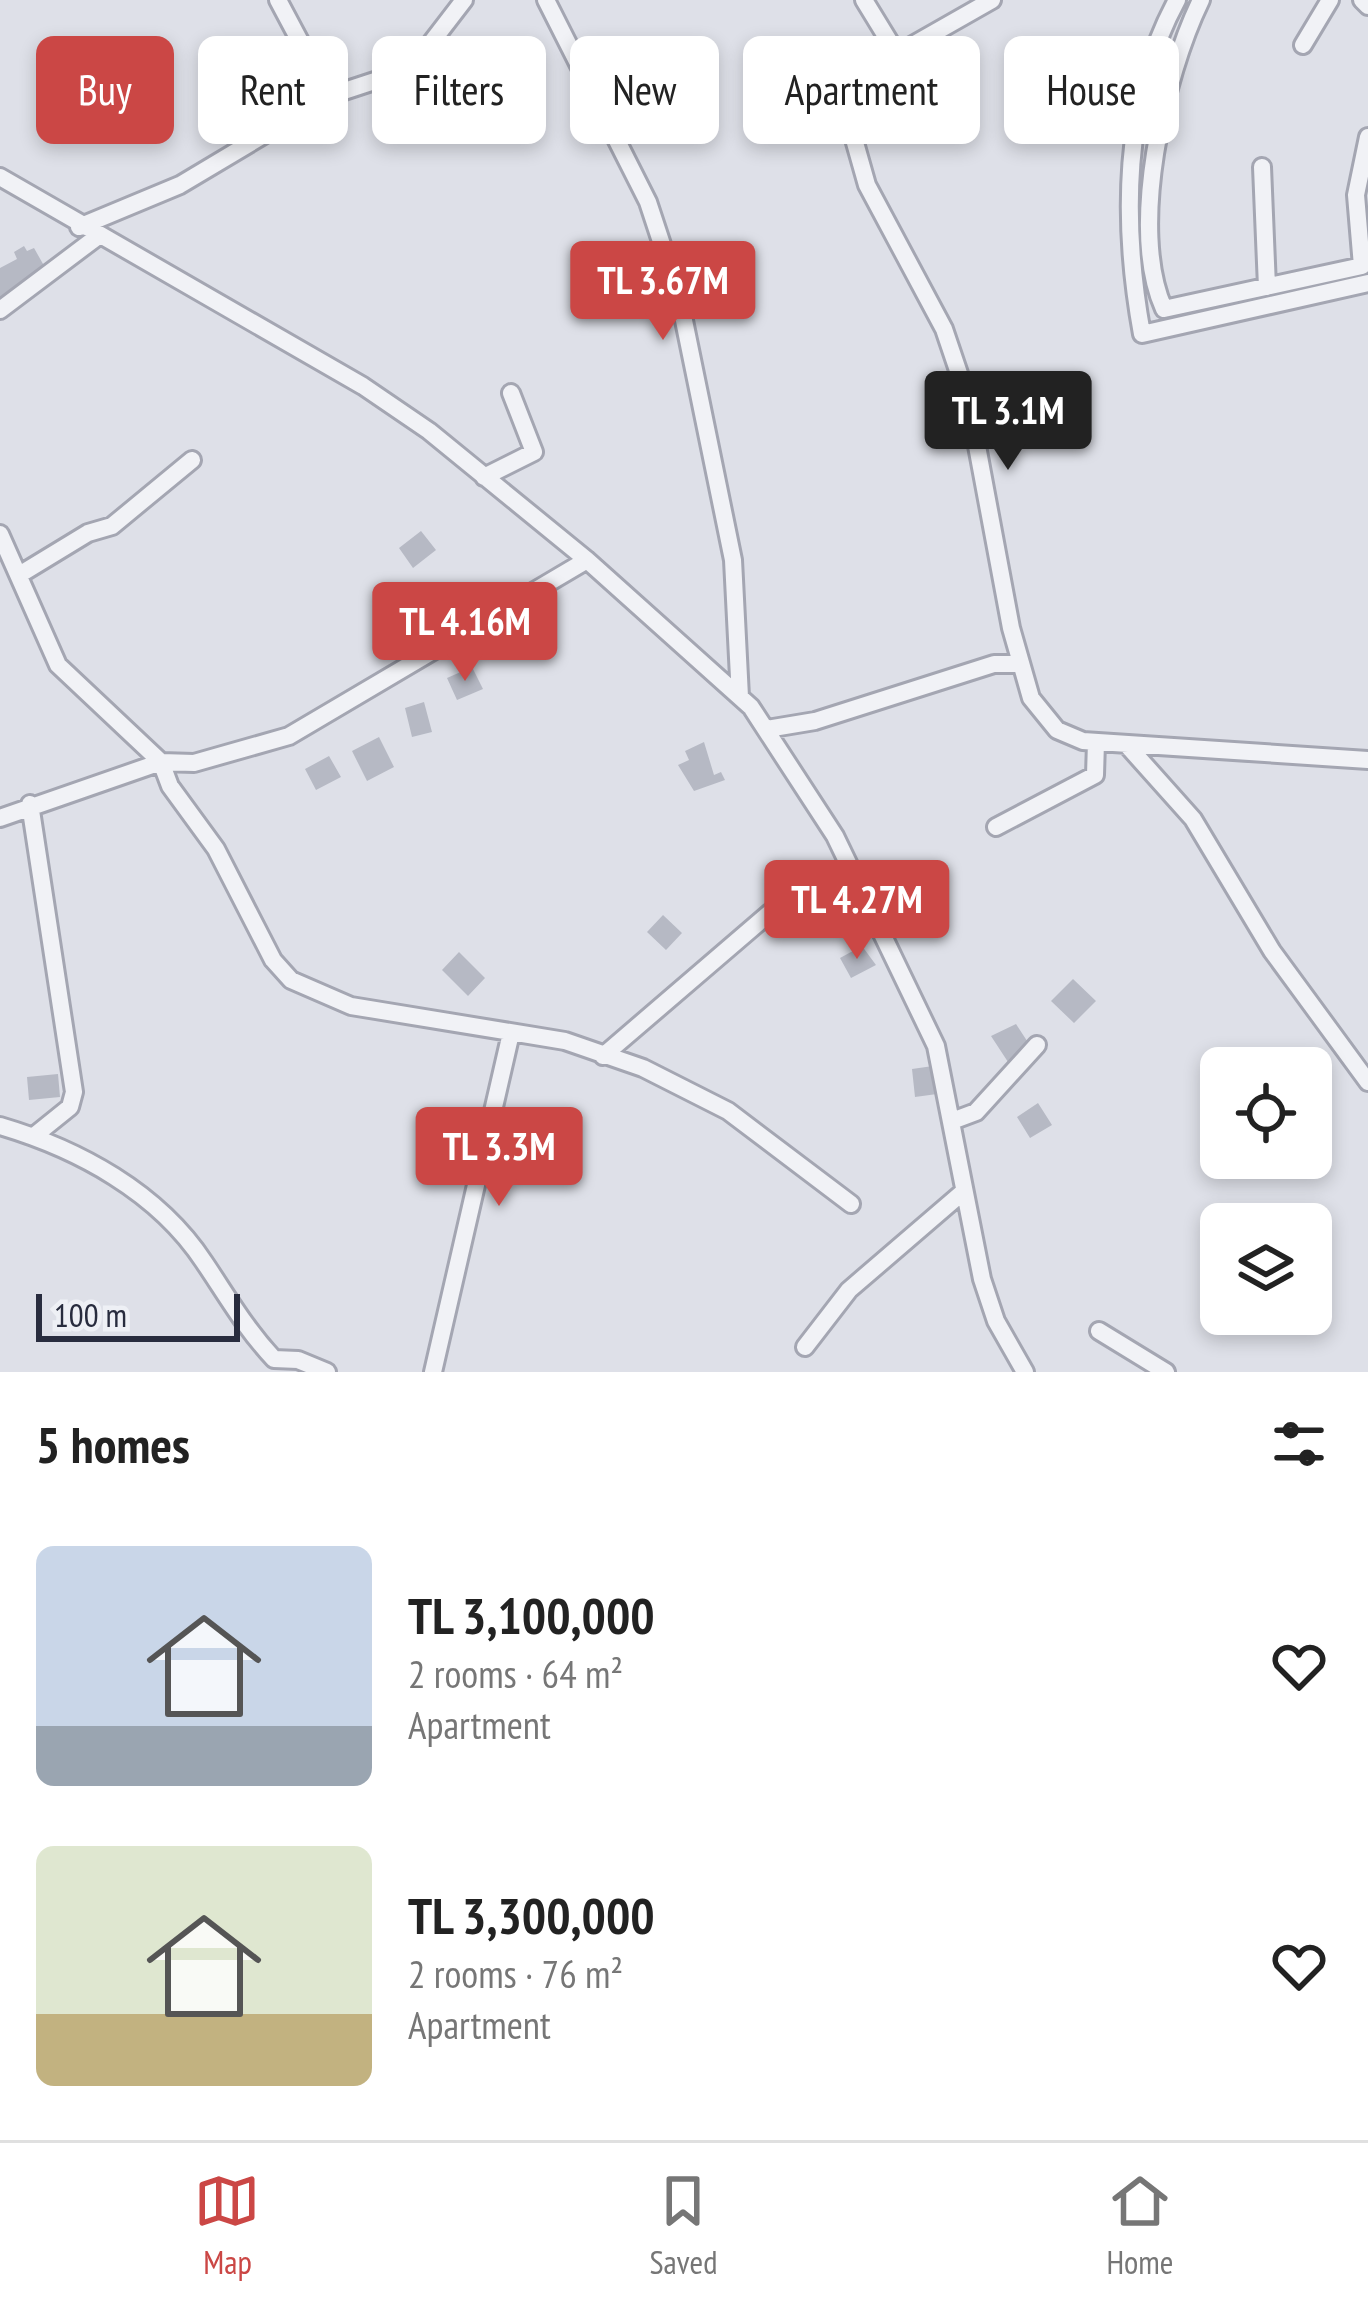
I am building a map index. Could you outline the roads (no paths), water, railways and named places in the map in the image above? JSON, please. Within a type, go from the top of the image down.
[{"type":"street","points":[[278,0],[297,36]]},
{"type":"street","points":[[348,90],[411,69],[464,0]]},
{"type":"street","points":[[546,0],[648,202],[679,296],[733,560],[740,697]]},
{"type":"street","points":[[864,0],[885,36]]},
{"type":"street","points":[[928,36],[992,0]]},
{"type":"street","points":[[1162,36],[1177,0]]},
{"type":"street","points":[[1179,59],[1201,0]]},
{"type":"street","points":[[1304,45],[1330,0]]},
{"type":"street","points":[[1155,144],[1151,205],[1161,305],[1169,310],[1362,266],[1356,195],[1368,137]]},
{"type":"street","points":[[80,227],[180,185],[249,144]]},
{"type":"street","points":[[854,144],[944,329],[969,403],[1019,664],[1031,698],[1057,730],[1096,742],[1368,760]]},
{"type":"street","points":[[1135,144],[1130,187],[1133,283],[1142,334],[1368,284]]},
{"type":"street","points":[[1164,151],[1166,144]]},
{"type":"street","points":[[1262,167],[1267,286]]},
{"type":"street","points":[[0,177],[363,386],[587,560],[740,697],[767,729],[853,874],[936,1046],[963,1192],[996,1321],[1025,1372]]},
{"type":"street","points":[[0,310],[97,237]]},
{"type":"street","points":[[484,477],[533,452],[511,394]]},
{"type":"street","points":[[19,574],[88,533],[112,526],[192,460]]},
{"type":"street","points":[[0,534],[58,665],[161,762],[170,786],[216,848],[273,961],[291,980],[352,1006],[565,1041],[686,1086],[728,1111],[851,1204]]},
{"type":"street","points":[[0,818],[161,762],[194,763],[290,736],[587,560]]},
{"type":"street","points":[[767,729],[815,721],[974,669],[1019,664]]},
{"type":"street","points":[[996,827],[1096,775],[1096,742]]},
{"type":"street","points":[[1126,744],[1193,820],[1272,951],[1368,1082]]},
{"type":"street","points":[[30,804],[74,1092],[70,1107],[34,1136]]},
{"type":"street","points":[[603,1056],[772,911],[853,874]]},
{"type":"street","points":[[433,1372],[511,1033]]},
{"type":"street","points":[[952,1121],[976,1112],[1037,1046]]},
{"type":"street","points":[[0,1126],[34,1136],[108,1171],[160,1213],[202,1258],[240,1323],[274,1359],[298,1360],[327,1372]]},
{"type":"street","points":[[806,1347],[849,1290],[963,1192]]},
{"type":"street","points":[[1100,1331],[1166,1372]]}]
